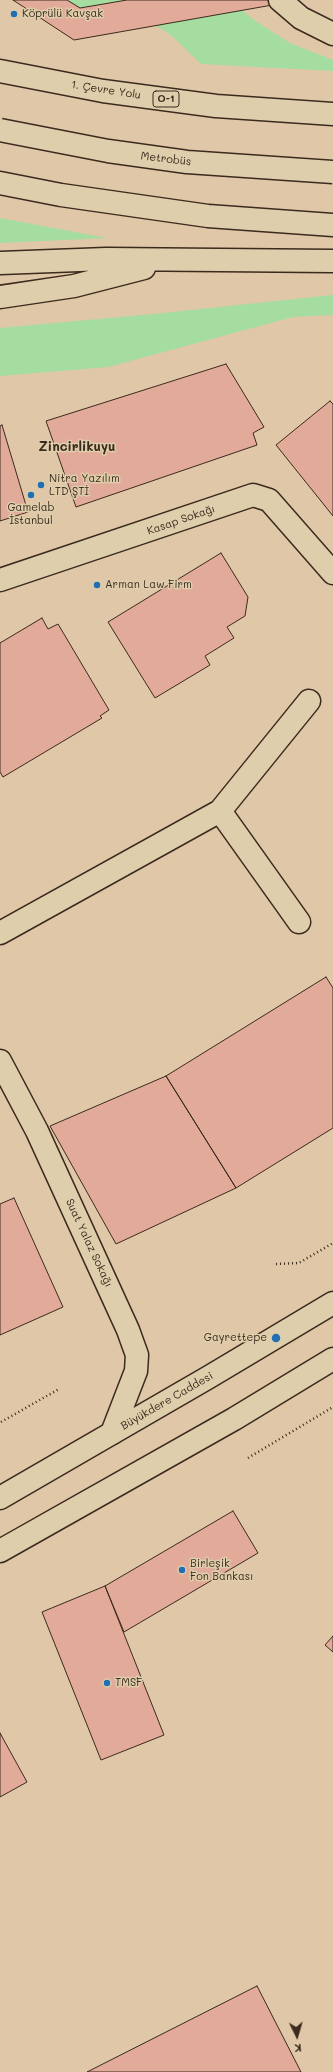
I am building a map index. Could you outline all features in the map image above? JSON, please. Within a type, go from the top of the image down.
[{"type":"main road","points":[[280,0],[300,18],[333,34]]},
{"type":"main road","name":"1. Çevre Yolu","points":[[0,72],[103,91],[216,106],[333,114]]},
{"type":"main road","name":"Metrobüs","points":[[0,130],[108,151],[187,162],[333,172]]},
{"type":"main road","points":[[0,183],[61,195],[208,216],[333,225]]},
{"type":"main road","points":[[0,263],[106,259],[170,261],[333,261]]},
{"type":"main road","points":[[0,297],[74,286],[170,261]]},
{"type":"main road","name":"Kasap Sokağı","points":[[0,580],[253,495],[269,500],[333,573]]},
{"type":"main road","points":[[0,933],[220,811],[309,700]]},
{"type":"main road","points":[[220,811],[299,922]]},
{"type":"main road","name":"Suat Yalaz Sokağı","points":[[0,1061],[37,1131],[128,1330],[136,1355],[136,1371],[112,1433]]},
{"type":"main road","name":"Büyükdere Caddesi","points":[[0,1498],[333,1303]]},
{"type":"main road","points":[[0,1552],[227,1423],[333,1359]]},
{"type":"path","points":[[276,1264],[299,1264],[333,1243]]},
{"type":"path","points":[[1,1422],[59,1389]]},
{"type":"path","points":[[248,1458],[333,1407]]},
{"type":"green space","points":[[47,0],[228,0],[257,22],[290,43],[333,60],[333,71],[201,64],[173,37],[162,29],[149,24],[91,15]]},
{"type":"green space","points":[[0,218],[107,238],[0,243]]},
{"type":"green space","points":[[333,295],[333,315],[293,317],[108,367],[0,376],[0,328]]},
{"type":"building","points":[[13,0],[67,0],[80,8],[127,0],[277,0],[278,4],[74,40]]},
{"type":"building","points":[[226,364],[264,427],[253,433],[257,445],[76,507],[46,421]]},
{"type":"building","points":[[330,401],[333,404],[333,516],[276,445]]},
{"type":"building","points":[[2,425],[28,512],[0,521],[0,426]]},
{"type":"building","points":[[221,553],[248,597],[245,616],[227,627],[234,638],[205,656],[210,665],[155,698],[108,622]]},
{"type":"building","points":[[42,618],[48,629],[58,624],[109,710],[100,716],[102,718],[3,777],[0,772],[0,643]]},
{"type":"building","points":[[326,977],[333,988],[333,1128],[236,1188],[166,1076]]},
{"type":"building","points":[[166,1076],[236,1188],[116,1244],[50,1126]]},
{"type":"building","points":[[14,1198],[63,1307],[0,1335],[0,1204]]},
{"type":"building","name":"Birleşik Fon Bankası","points":[[233,1511],[258,1553],[124,1632],[105,1586]]},
{"type":"building","name":"TMSF","points":[[105,1586],[164,1735],[101,1760],[42,1612]]},
{"type":"building","points":[[333,1636],[333,1652],[325,1645]]},
{"type":"building","points":[[0,1733],[27,1782],[0,1797]]},
{"type":"building","points":[[257,1986],[301,2072],[87,2072]]},
{"type":"place","name":"Köprülü Kavşak","points":[[14,14]]},
{"type":"place","name":"Nitra Yazılım LTD ŞTİ","points":[[41,485]]},
{"type":"place","name":"Gamelab İstanbul","points":[[31,495]]},
{"type":"place","name":"Arman Law Firm","points":[[97,585]]},
{"type":"place","name":"Gayrettepe","points":[[276,1338]]},
{"type":"place","name":"Birleşik Fon Bankası","points":[[182,1570]]},
{"type":"place","name":"TMSF","points":[[107,1683]]},
{"type":"district","name":"Zincirlikuyu","points":[[77,447]]}]
